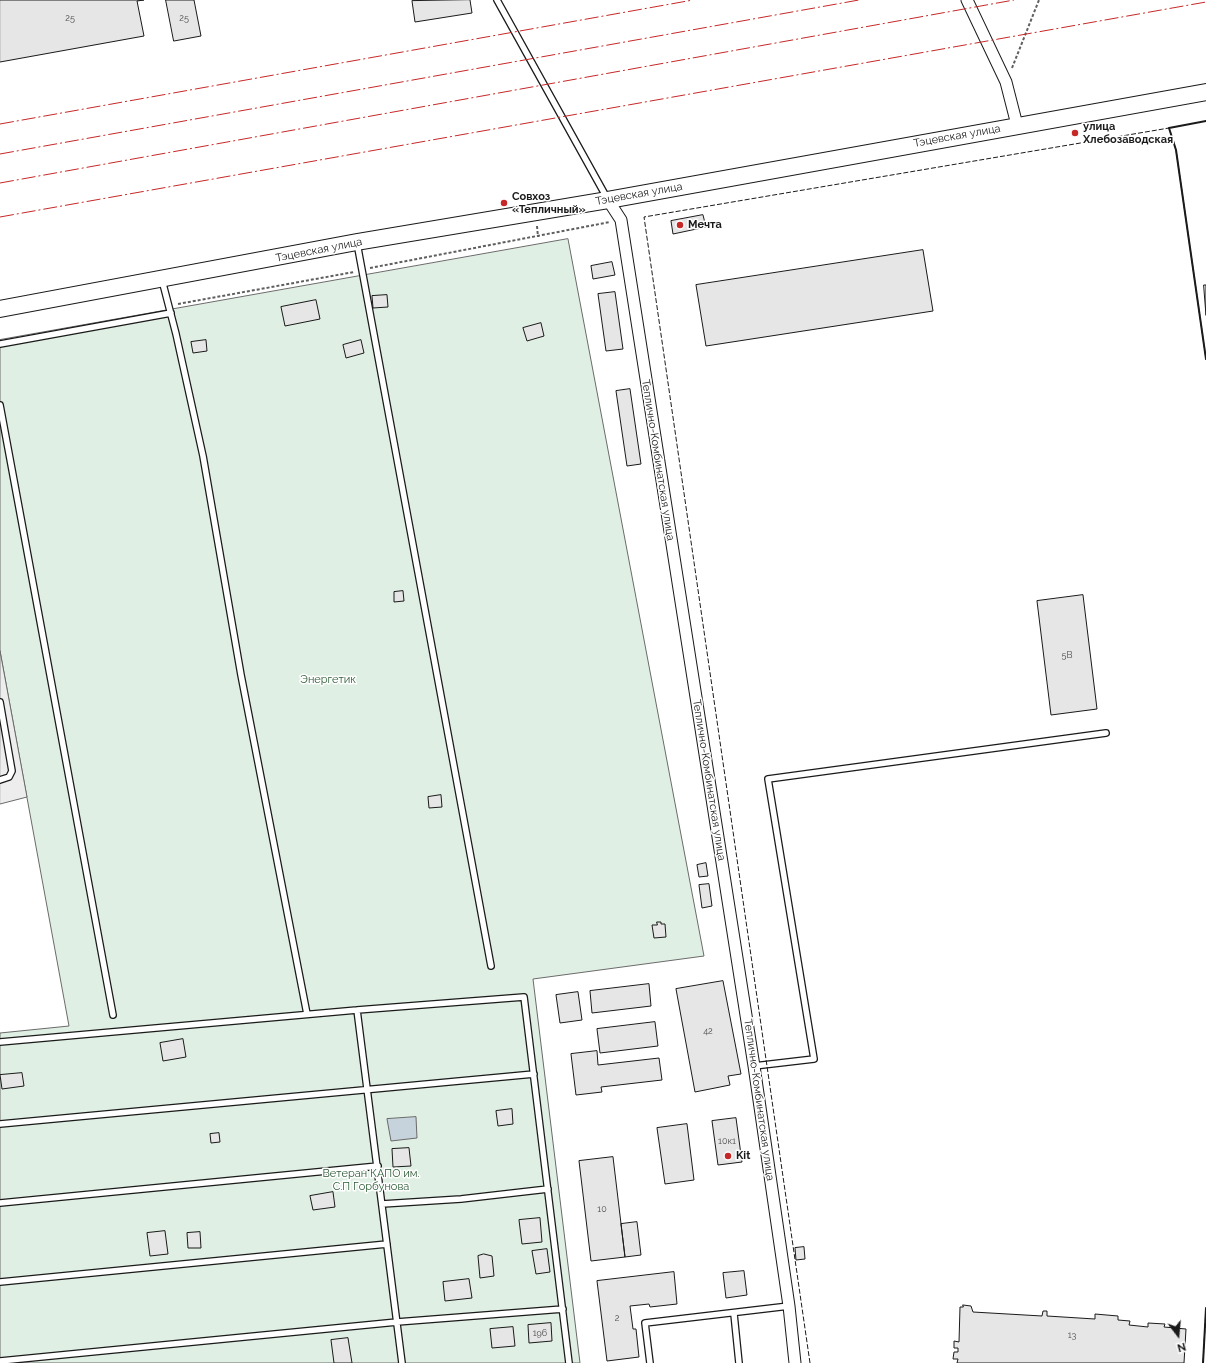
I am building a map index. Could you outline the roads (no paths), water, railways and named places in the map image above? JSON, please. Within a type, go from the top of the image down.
[{"type":"main road","name":"Тэцевская улица","points":[[0,309],[162,280],[357,242],[608,200],[1206,92]]},
{"type":"street","points":[[967,0],[1006,82],[1017,125]]},
{"type":"street","name":"Теплично-Комбинатская улица","points":[[608,200],[620,220],[754,1066],[789,1306],[795,1363]]},
{"type":"lane","points":[[497,0],[608,200]]},
{"type":"lane","points":[[357,242],[491,966]]},
{"type":"lane","points":[[162,280],[171,312],[203,456],[241,674],[308,1014]]},
{"type":"lane","points":[[0,344],[171,312]]},
{"type":"lane","points":[[0,405],[114,1014]]},
{"type":"lane","points":[[0,702],[12,771],[9,777],[0,780]]},
{"type":"lane","points":[[754,1066],[814,1059],[768,779],[1106,733]]},
{"type":"lane","points":[[0,1042],[524,996],[570,1363]]},
{"type":"lane","points":[[357,1010],[402,1363]]},
{"type":"lane","points":[[0,1124],[368,1088],[534,1074]]},
{"type":"lane","points":[[0,1203],[378,1166]]},
{"type":"lane","points":[[382,1204],[461,1199],[548,1189]]},
{"type":"lane","points":[[0,1282],[387,1244]]},
{"type":"lane","points":[[650,1363],[645,1323],[734,1314],[789,1306]]},
{"type":"lane","points":[[0,1361],[397,1322],[563,1309]]},
{"type":"lane","points":[[734,1314],[739,1363]]},
{"type":"place","name":"улица Хлебозаводская","points":[[1075,133]]},
{"type":"place","name":"Совхоз «Тепличный»","points":[[504,203]]},
{"type":"place","name":"Мечта","points":[[680,225]]},
{"type":"place","name":"Kit","points":[[728,1156]]},
{"type":"park label","name":"Энергетик","points":[[328,680]]},
{"type":"park label","name":"Ветеран КАПО им. С.П Горбунова","points":[[371,1180]]}]
